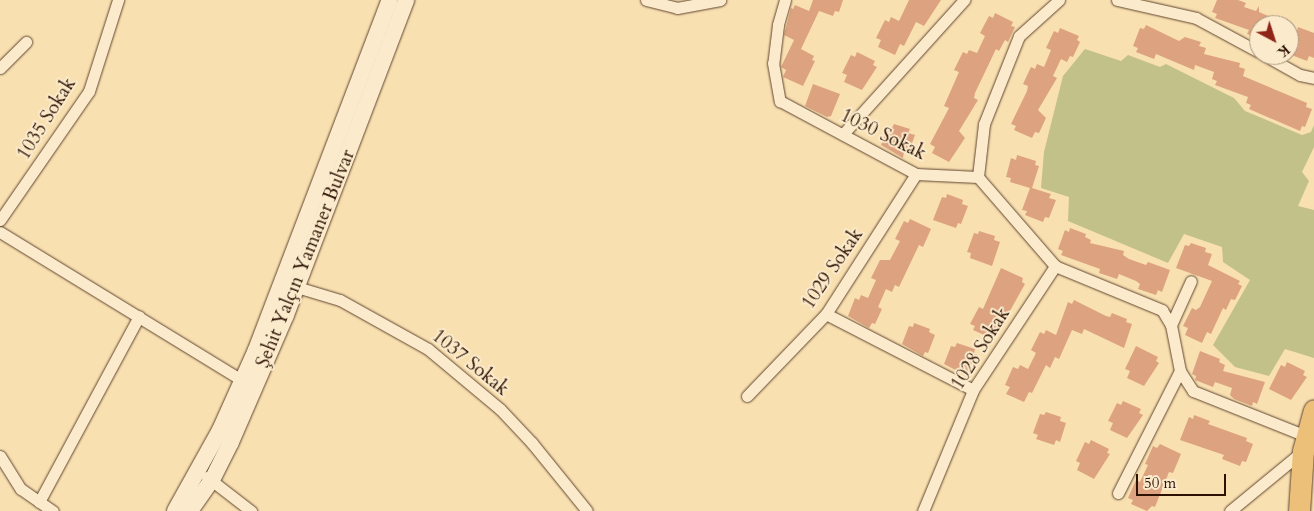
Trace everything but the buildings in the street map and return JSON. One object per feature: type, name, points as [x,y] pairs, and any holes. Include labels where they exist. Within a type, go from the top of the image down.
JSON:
[{"type":"highway","points":[[1299,511],[1305,444],[1314,410]]},
{"type":"highway","points":[[1313,511],[1314,497]]},
{"type":"street","name":"1035 Sokak","points":[[0,220],[88,92],[118,0]]},
{"type":"street","points":[[290,284],[390,0]]},
{"type":"street","name":"Şehit Yalçın Yamaner Bulvar","points":[[190,511],[212,480],[248,384],[406,0]]},
{"type":"street","points":[[646,0],[677,8],[720,0]]},
{"type":"street","name":"1030 Sokak","points":[[785,0],[778,25],[773,63],[780,101],[916,174],[978,177]]},
{"type":"street","points":[[843,134],[964,0]]},
{"type":"street","points":[[1059,0],[1019,36],[984,124],[978,177],[1055,266],[1162,310],[1171,325],[1180,370],[1194,391],[1305,444],[1230,511]]},
{"type":"street","points":[[1117,0],[1196,18],[1249,47]]},
{"type":"street","points":[[0,68],[26,42]]},
{"type":"street","points":[[1282,65],[1300,75],[1314,78]]},
{"type":"street","name":"1029 Sokak","points":[[747,396],[826,314],[916,174]]},
{"type":"street","points":[[0,232],[248,384],[175,511]]},
{"type":"street","name":"1028 Sokak","points":[[923,511],[974,390],[1055,266]]},
{"type":"street","points":[[1171,325],[1191,281]]},
{"type":"street","name":"1037 Sokak","points":[[290,284],[340,300],[428,349],[500,409],[532,442],[587,511]]},
{"type":"street","points":[[826,314],[974,390]]},
{"type":"street","points":[[39,502],[139,316]]},
{"type":"street","points":[[1118,493],[1180,370]]},
{"type":"street","points":[[0,456],[20,489],[53,511]]},
{"type":"street","points":[[198,472],[212,480],[251,511]]},
{"type":"green space","points":[[1085,49],[1121,61],[1128,55],[1160,67],[1166,64],[1234,98],[1245,111],[1302,135],[1311,132],[1314,125],[1314,147],[1302,172],[1309,181],[1298,206],[1314,210],[1314,358],[1285,349],[1269,376],[1235,367],[1213,345],[1250,280],[1223,262],[1222,247],[1184,234],[1168,263],[1068,221],[1069,197],[1041,188],[1044,152],[1063,76]]}]
